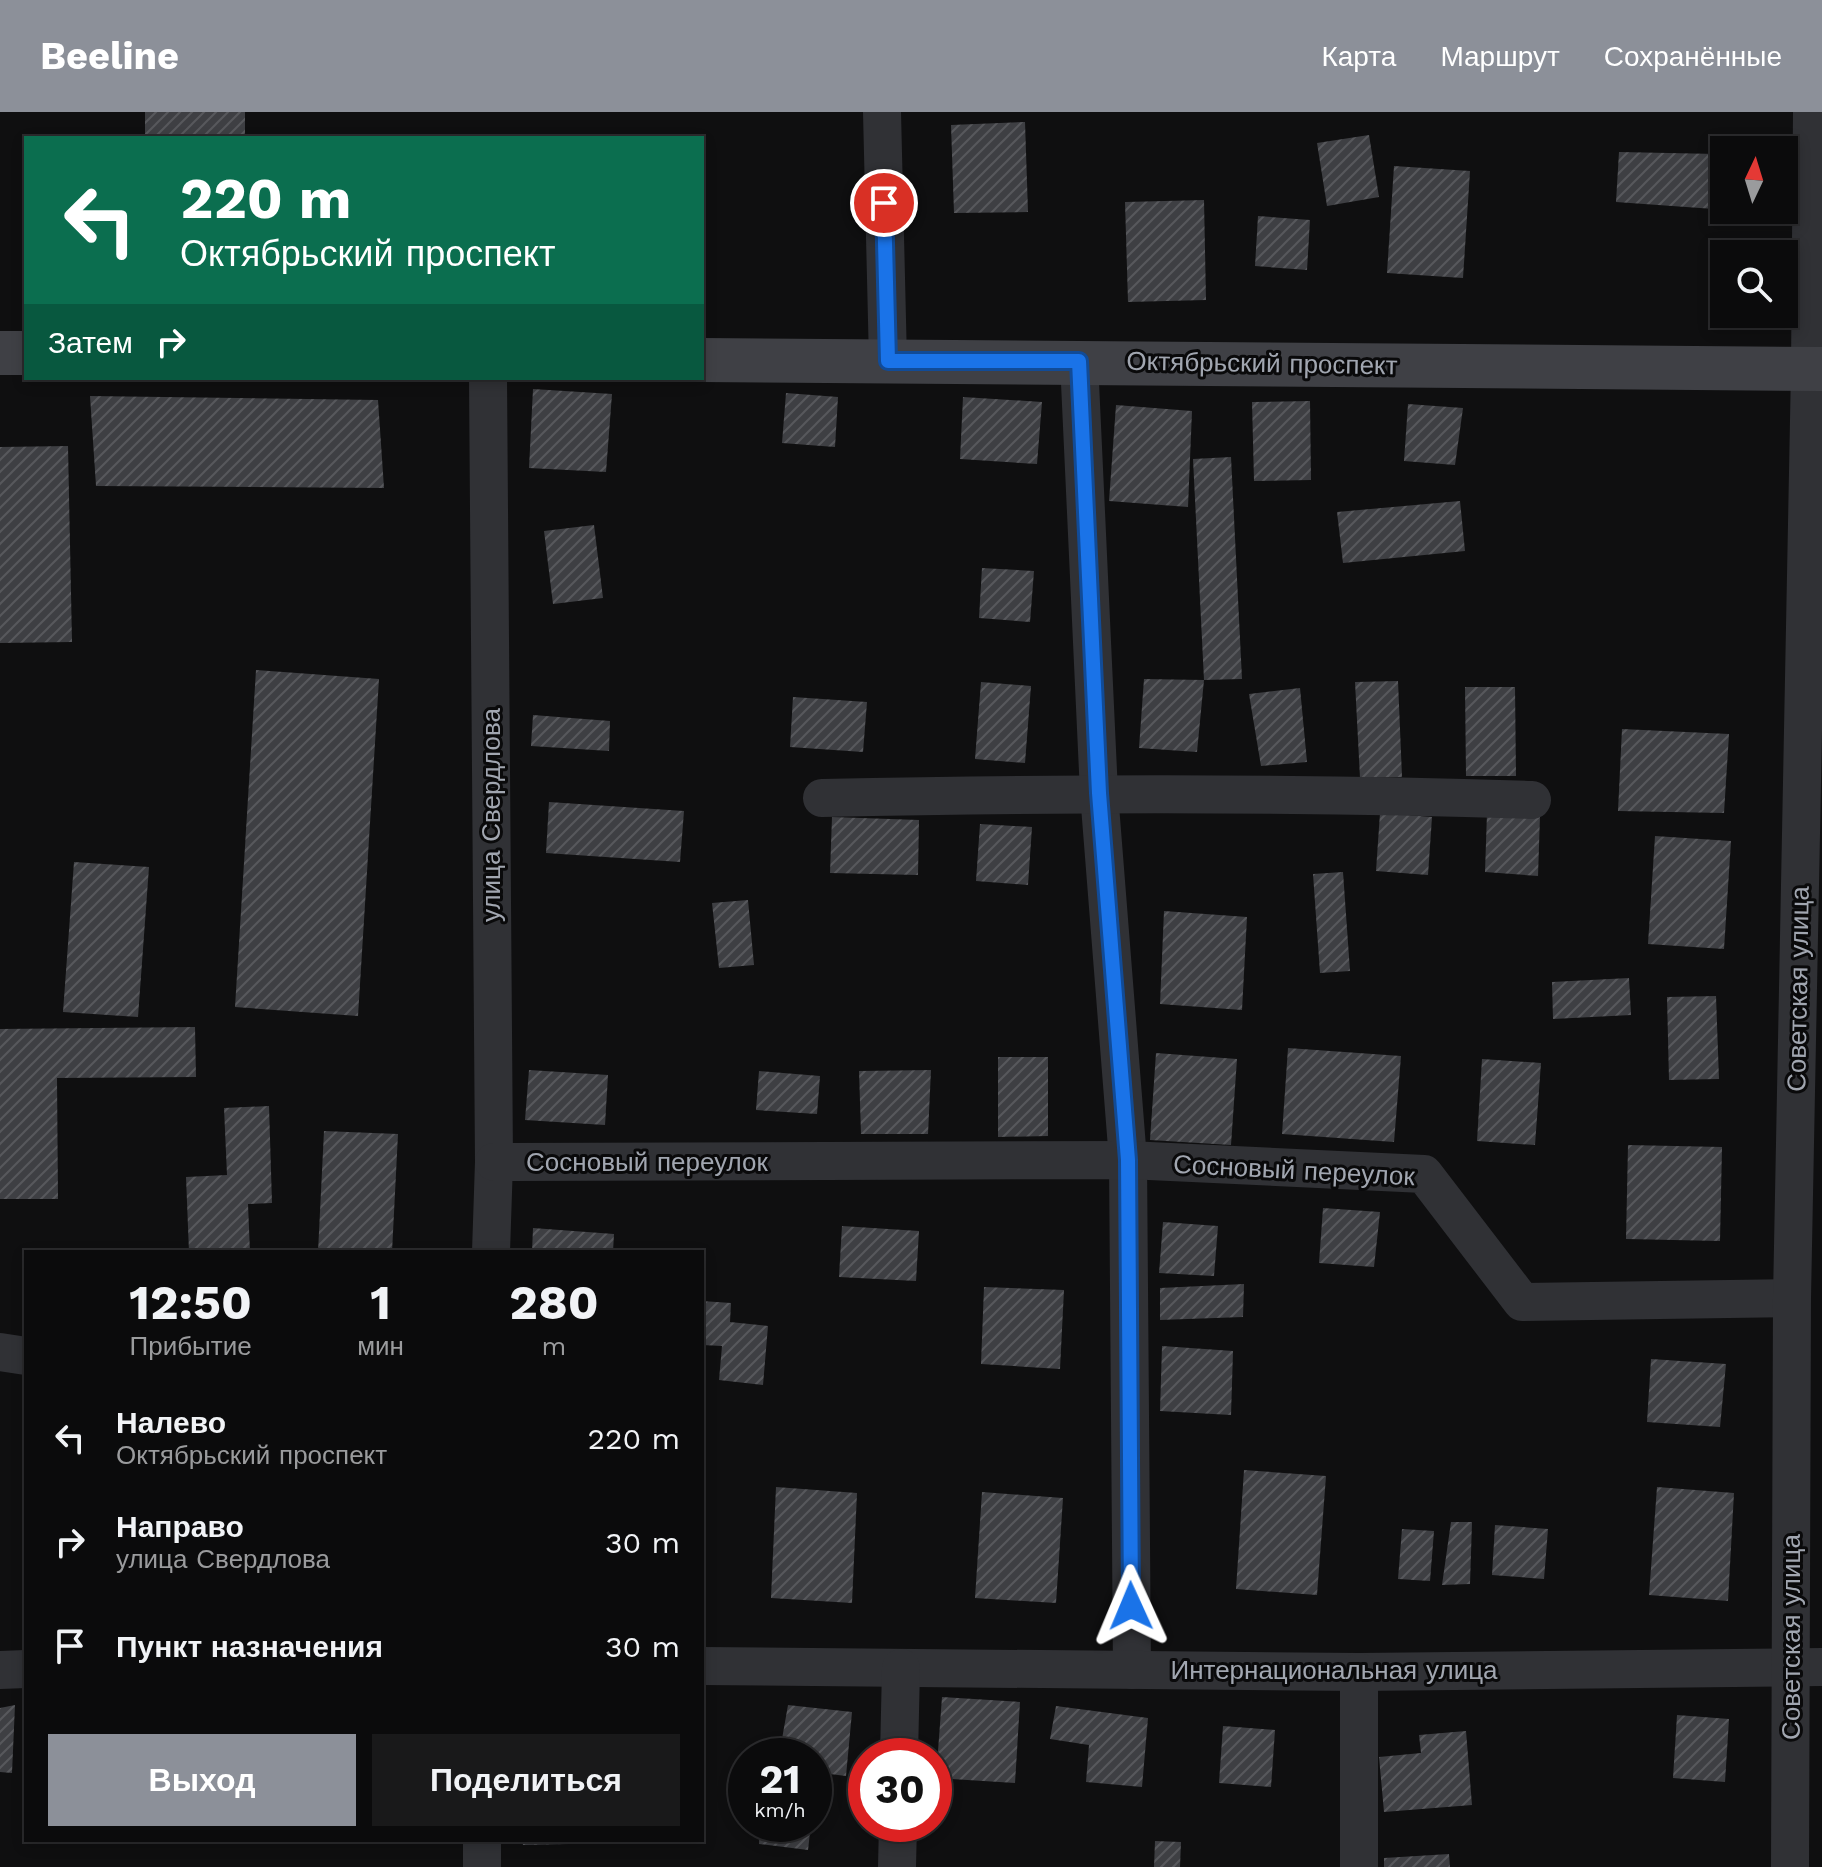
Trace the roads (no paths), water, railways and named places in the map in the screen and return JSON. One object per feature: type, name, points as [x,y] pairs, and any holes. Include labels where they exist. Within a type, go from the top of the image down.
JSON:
[{"type":"street","points":[[882,112],[888,361]]},
{"type":"street","name":"Советская улица","points":[[1790,1867],[1807,1667],[1792,1298],[1816,369],[1812,112]]},
{"type":"street","points":[[0,353],[24,353]]},
{"type":"street","name":"Октябрьский проспект","points":[[704,360],[1816,369]]},
{"type":"street","points":[[1079,361],[1099,793],[1128,1160],[1132,1670]]},
{"type":"street","name":"улица Свердлова","points":[[488,380],[494,1162],[491,1250]]},
{"type":"street","points":[[822,798],[1303,793],[1532,800]]},
{"type":"street","name":"Сосновый переулок","points":[[494,1162],[1128,1160],[1424,1174],[1522,1302],[1792,1298]]},
{"type":"street","points":[[0,1352],[24,1356]]},
{"type":"street","name":"Интернациональная улица","points":[[704,1666],[1359,1672],[1807,1667]]},
{"type":"street","points":[[899,1738],[901,1668]]},
{"type":"street","points":[[0,1670],[24,1669]]},
{"type":"street","points":[[1359,1672],[1359,1867]]},
{"type":"street","points":[[482,1842],[482,1867]]},
{"type":"street","points":[[897,1867],[898,1842]]}]
